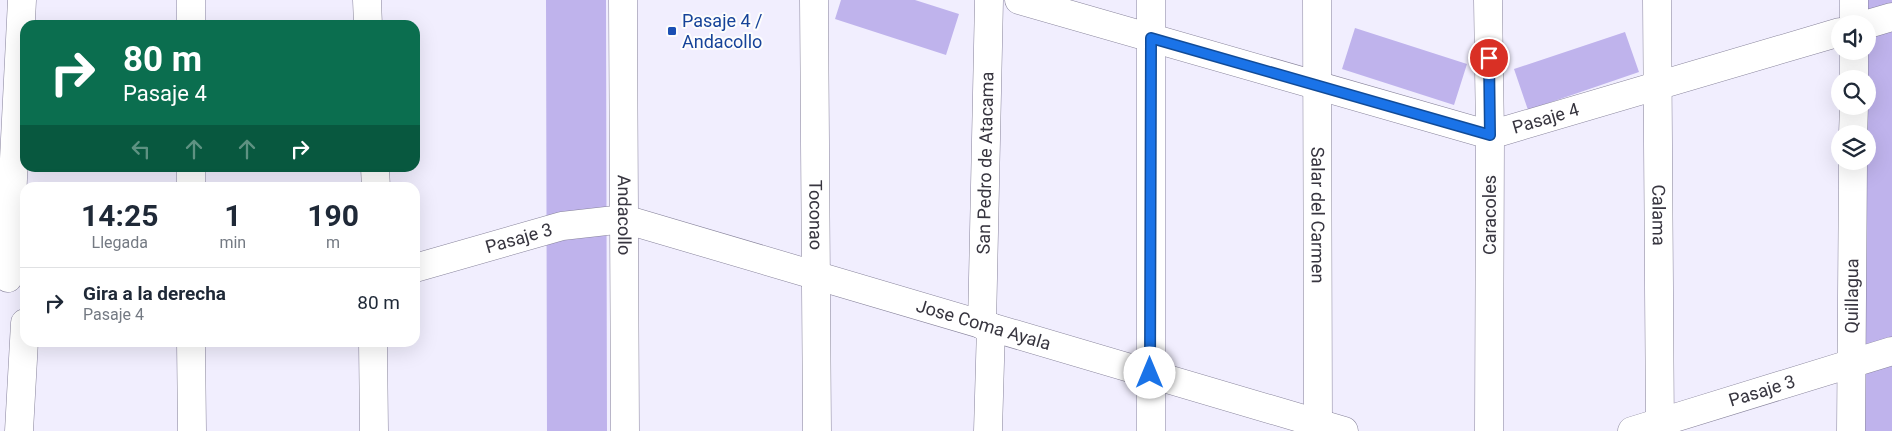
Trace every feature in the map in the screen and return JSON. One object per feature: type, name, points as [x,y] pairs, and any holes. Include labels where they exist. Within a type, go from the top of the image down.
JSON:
[{"type":"street","points":[[21,20],[22,0]]},
{"type":"street","points":[[191,0],[191,20]]},
{"type":"street","points":[[367,0],[368,20]]},
{"type":"street","name":"Andacollo","points":[[623,0],[625,431]]},
{"type":"street","name":"Toconao","points":[[814,0],[817,431]]},
{"type":"street","name":"San Pedro de Atacama","points":[[988,431],[989,0]]},
{"type":"street","name":"Pasaje 4","points":[[1019,0],[1490,135],[1831,35]]},
{"type":"street","points":[[1151,0],[1151,431]]},
{"type":"street","name":"Salar del Carmen","points":[[1317,0],[1318,427]]},
{"type":"street","name":"Caracoles","points":[[1488,0],[1490,431]]},
{"type":"street","name":"Calama","points":[[1657,0],[1660,427]]},
{"type":"street","points":[[1854,0],[1854,15]]},
{"type":"street","points":[[1876,22],[1892,17]]},
{"type":"street","points":[[11,279],[20,51]]},
{"type":"street","name":"Quillagua","points":[[1851,431],[1853,170]]},
{"type":"street","name":"Pasaje 3","points":[[420,267],[562,226],[624,219]]},
{"type":"street","name":"Jose Coma Ayala","points":[[624,219],[1150,373],[1318,427],[1344,431]]},
{"type":"street","points":[[19,431],[24,347]]},
{"type":"street","points":[[191,347],[192,431]]},
{"type":"street","points":[[373,347],[374,431]]},
{"type":"street","name":"Pasaje 3","points":[[1632,431],[1660,427],[1892,351]]},
{"type":"shaded area","points":[[546,0],[606,0],[607,431],[547,431]]},
{"type":"shaded area","points":[[841,0],[915,0],[959,14],[946,55],[835,19]]},
{"type":"shaded area","points":[[1859,0],[1892,0],[1892,431],[1860,431],[1859,170],[1876,170],[1876,125],[1862,125],[1865,115],[1876,115],[1876,70],[1868,70],[1868,60],[1876,60],[1876,15],[1865,15]]},
{"type":"shaded area","points":[[1355,28],[1467,64],[1454,105],[1342,69]]},
{"type":"shaded area","points":[[1625,32],[1639,72],[1528,110],[1514,69]]},
{"type":"place","name":"Pasaje 4 / Andacollo","points":[[672,31]]},
{"type":"route","points":[[1150,373],[1151,38],[1490,135],[1489,58]]}]
